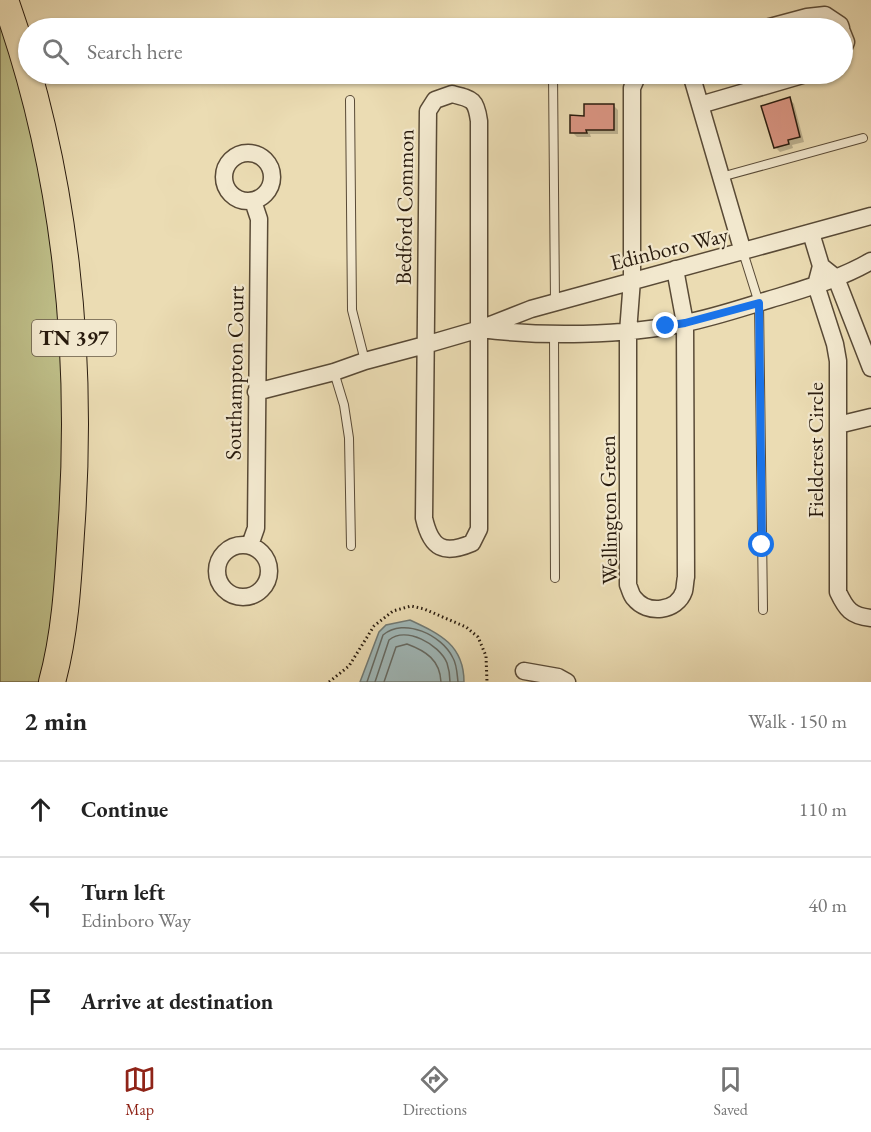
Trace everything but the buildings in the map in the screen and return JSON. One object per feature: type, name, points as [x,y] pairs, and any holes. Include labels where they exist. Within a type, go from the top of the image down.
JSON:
[{"type":"main road","name":"TN 397","points":[[5,0],[18,36]]},
{"type":"main road","name":"TN 397","points":[[30,84],[54,186],[74,332],[75,478],[69,573],[57,666],[52,682]]},
{"type":"street","points":[[803,18],[825,15],[830,18]]},
{"type":"street","name":"Wellington Green","points":[[634,84],[633,280],[628,332],[628,585],[633,598],[646,608],[659,610],[672,605],[684,594],[686,577],[685,323],[675,269]]},
{"type":"street","points":[[694,84],[743,252]]},
{"type":"street","points":[[700,105],[772,84]]},
{"type":"street","name":"Bedford Common","points":[[452,94],[469,98],[477,105],[479,121],[480,328],[479,529],[472,543],[456,550],[443,549],[428,532],[424,518],[428,111],[435,100],[452,94]]},
{"type":"street","name":"Southampton Court","points":[[250,545],[256,528],[259,219],[253,201]]},
{"type":"street","name":"Edinboro Way","points":[[256,392],[425,345],[555,302],[871,216]]},
{"type":"street","points":[[811,233],[821,266],[816,285]]},
{"type":"street","name":"Edinboro Way","points":[[480,328],[511,333],[628,332],[685,323],[816,285],[850,273],[871,261]]},
{"type":"street","points":[[821,266],[836,278],[865,334],[871,368]]},
{"type":"street","name":"Fieldcrest Circle","points":[[816,285],[835,344],[838,361],[838,592],[844,605],[857,616],[871,618]]},
{"type":"street","points":[[835,344],[865,334]]},
{"type":"street","points":[[838,425],[871,417]]},
{"type":"street","points":[[524,671],[558,677],[567,682]]},
{"type":"lane","points":[[553,84],[555,302]]},
{"type":"lane","points":[[350,100],[352,310],[365,361]]},
{"type":"lane","points":[[721,177],[863,138]]},
{"type":"lane","points":[[743,252],[759,303],[763,610]]},
{"type":"lane","points":[[554,333],[555,578]]},
{"type":"lane","points":[[334,372],[344,405],[349,438],[351,546]]},
{"type":"path","points":[[329,682],[349,666],[374,626],[393,610],[411,606],[424,609],[466,627],[478,637],[486,656],[487,682]]},
{"type":"green space","points":[[0,0],[5,0],[18,63],[18,84],[22,84],[74,332],[52,682],[0,682]]},
{"type":"water","points":[[410,620],[440,636],[455,650],[463,669],[464,682],[360,682],[379,632],[386,625]]},
{"type":"route","points":[[666,326],[759,303],[762,545]]}]
